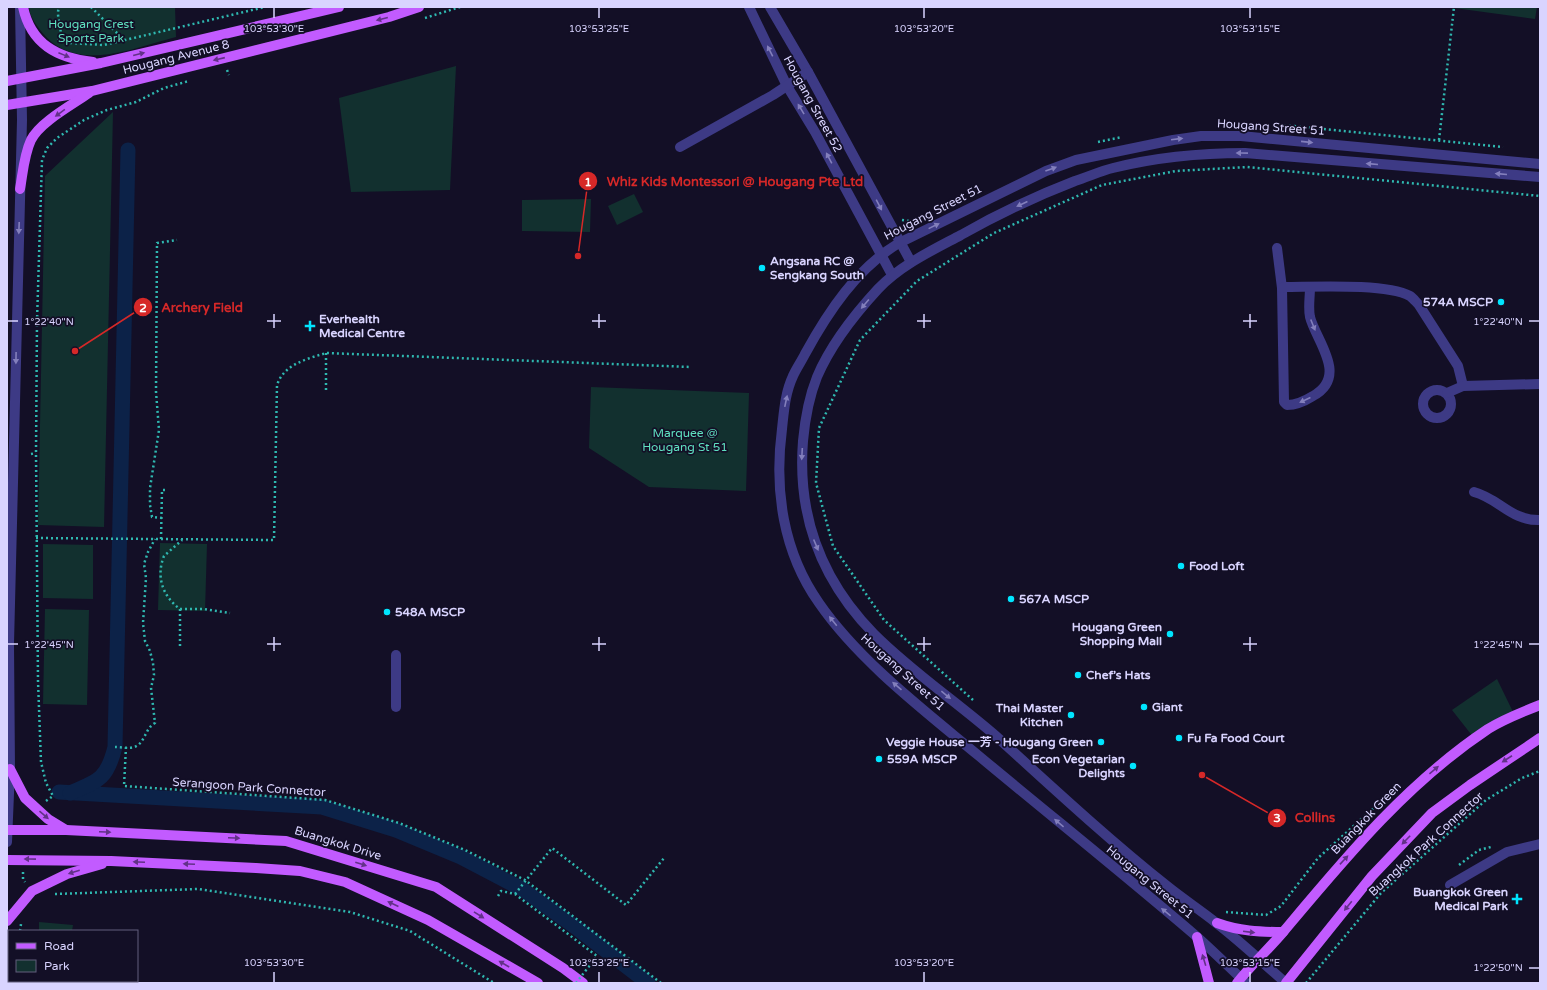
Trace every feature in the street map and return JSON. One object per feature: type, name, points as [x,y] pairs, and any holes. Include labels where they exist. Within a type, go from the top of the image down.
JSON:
[{"type":"main road","points":[[21,7],[26,21],[40,42],[52,50],[73,59],[101,63]]},
{"type":"main road","name":"Hougang Avenue 8","points":[[7,82],[101,63],[339,7]]},
{"type":"main road","name":"Hougang Avenue 8","points":[[7,105],[92,91],[389,17],[419,7]]},
{"type":"main road","points":[[20,189],[24,159],[32,139],[60,112],[92,91]]},
{"type":"main road","name":"Buangkok Green","points":[[1241,981],[1334,870],[1404,795],[1450,757],[1489,728],[1540,705]]},
{"type":"main road","points":[[1286,983],[1372,876],[1432,813],[1470,785],[1540,738]]},
{"type":"main road","points":[[10,769],[25,798],[48,819],[66,830]]},
{"type":"main road","name":"Buangkok Drive","points":[[7,830],[66,830],[286,841],[436,887],[563,968],[583,983]]},
{"type":"main road","points":[[7,860],[111,861],[300,871],[344,882],[428,920],[538,983]]},
{"type":"main road","points":[[7,921],[32,891],[67,874],[111,861]]},
{"type":"main road","points":[[1217,923],[1236,930],[1283,932]]},
{"type":"main road","points":[[1197,937],[1209,983]]},
{"type":"street","points":[[7,842],[10,769],[9,644],[22,103],[21,7]]},
{"type":"street","name":"Hougang Street 52","points":[[748,7],[787,86],[814,132],[892,275]]},
{"type":"street","name":"Hougang Street 52","points":[[770,7],[808,72],[899,243],[911,262]]},
{"type":"street","points":[[680,147],[787,86],[808,72]]},
{"type":"street","name":"Hougang Street 51","points":[[1241,981],[1197,937],[968,748],[858,651],[818,603],[804,577],[787,538],[781,510],[778,474],[785,401],[792,377],[823,322],[852,284],[880,254],[899,243],[1046,171],[1076,160],[1173,140],[1201,136],[1241,136],[1540,164]]},
{"type":"street","name":"Hougang Street 51","points":[[1286,983],[1217,923],[1168,887],[1056,791],[977,720],[896,654],[874,634],[849,604],[826,571],[813,538],[805,508],[802,458],[805,415],[818,376],[838,338],[865,304],[892,275],[911,262],[990,218],[1043,193],[1109,169],[1167,157],[1201,153],[1245,153],[1540,177]]},
{"type":"street","points":[[1277,248],[1282,288],[1284,402],[1287,405],[1292,405],[1317,394],[1328,378],[1327,352],[1313,326],[1310,315],[1310,287]]},
{"type":"street","points":[[1282,288],[1379,288],[1400,292],[1411,297],[1419,305],[1458,366],[1463,386]]},
{"type":"street","points":[[1447,393],[1463,386],[1540,384]]},
{"type":"street","points":[[1474,492],[1491,498],[1512,514],[1520,518],[1540,520]]},
{"type":"street","points":[[396,655],[396,707]]},
{"type":"street","points":[[1450,885],[1507,852],[1540,844]]},
{"type":"path","points":[[59,7],[58,14],[62,31],[58,41],[80,46],[104,46],[265,7]]},
{"type":"path","points":[[91,7],[125,41]]},
{"type":"path","points":[[424,18],[460,7]]},
{"type":"path","points":[[1437,154],[1454,7]]},
{"type":"path","points":[[220,72],[234,68]]},
{"type":"path","points":[[227,70],[228,76]]},
{"type":"path","points":[[53,796],[46,783],[41,762],[38,682],[36,538],[37,321],[42,160],[47,148],[57,138],[84,120],[107,110],[136,102],[164,88],[192,80]]},
{"type":"path","points":[[975,701],[884,620],[833,546],[816,483],[819,428],[860,340],[917,281],[994,233],[1102,185],[1176,171],[1248,167],[1540,196]]},
{"type":"path","points":[[162,518],[152,517],[150,505],[150,488],[159,430],[156,392],[157,243],[177,240]]},
{"type":"path","points":[[36,538],[274,540],[278,385],[280,376],[289,368],[306,359],[326,352],[691,367]]},
{"type":"path","points":[[326,352],[326,391]]},
{"type":"path","points":[[31,454],[36,453]]},
{"type":"path","points":[[161,539],[162,490],[167,490]]},
{"type":"path","points":[[115,747],[134,747],[139,744],[150,726],[155,723],[150,688],[154,675],[153,663],[150,651],[145,641],[143,623],[146,578],[144,564],[155,539]]},
{"type":"path","points":[[180,646],[180,609],[168,597],[161,578],[164,556],[182,539]]},
{"type":"path","points":[[180,609],[202,609],[230,614]]},
{"type":"path","name":"Serangoon Park Connector","points":[[126,747],[124,786],[325,800],[399,823],[465,850],[525,880],[661,983]]},
{"type":"path","name":"Buangkok Park Connector","points":[[1306,983],[1381,893],[1486,800],[1522,778],[1540,771]]},
{"type":"path","points":[[1225,912],[1266,915],[1282,906],[1318,858],[1378,804]]},
{"type":"path","points":[[515,894],[552,848],[626,905],[664,858]]},
{"type":"path","points":[[51,894],[198,889],[350,912],[410,931],[494,983]]},
{"type":"path","points":[[498,896],[502,890],[515,894],[597,956],[576,983]]},
{"type":"green space","name":"Hougang Crest Sports Park","points":[[29,7],[175,7],[176,37],[123,52],[105,55],[87,55],[70,52],[55,44],[41,31],[31,17]]},
{"type":"green space","points":[[1447,7],[1537,7],[1535,19]]},
{"type":"green space","points":[[456,66],[450,190],[351,192],[339,98]]},
{"type":"green space","points":[[113,112],[104,527],[38,525],[45,176]]},
{"type":"green space","points":[[634,194],[643,212],[617,225],[608,206]]},
{"type":"green space","points":[[591,199],[590,232],[522,231],[522,200]]},
{"type":"green space","name":"Marquee @ Hougang St 51","points":[[591,387],[749,393],[746,491],[649,487],[589,448]]},
{"type":"green space","points":[[160,543],[207,544],[205,611],[158,610]]},
{"type":"green space","points":[[43,544],[93,545],[93,599],[43,598]]},
{"type":"green space","points":[[45,609],[89,610],[87,705],[43,704]]},
{"type":"green space","points":[[1497,679],[1514,714],[1474,738],[1452,710]]},
{"type":"green space","points":[[39,922],[73,925],[72,930],[39,930]]},
{"type":"waterway","points":[[70,793],[95,782],[100,778],[109,766],[115,747],[128,150]]},
{"type":"waterway","points":[[59,792],[322,807],[396,830],[461,857],[522,889],[578,929],[648,983]]},
{"type":"place","name":"Whiz Kids Montessori @ Hougang Pte Ltd","points":[[578,256]]},
{"type":"place","name":"Angsana RC @ Sengkang South","points":[[762,268]]},
{"type":"place","name":"574A MSCP","points":[[1501,302]]},
{"type":"place","name":"Everhealth Medical Centre","points":[[310,326]]},
{"type":"place","name":"Archery Field","points":[[75,351]]},
{"type":"place","name":"Food Loft","points":[[1181,566]]},
{"type":"place","name":"567A MSCP","points":[[1011,599]]},
{"type":"place","name":"548A MSCP","points":[[387,612]]},
{"type":"place","name":"Hougang Green Shopping Mall","points":[[1170,634]]},
{"type":"place","name":"Chef’s Hats","points":[[1078,675]]},
{"type":"place","name":"Giant","points":[[1144,707]]},
{"type":"place","name":"Thai Master Kitchen","points":[[1071,715]]},
{"type":"place","name":"Fu Fa Food Court","points":[[1179,738]]},
{"type":"place","name":"Veggie House 一芳 - Hougang Green","points":[[1101,742]]},
{"type":"place","name":"559A MSCP","points":[[879,759]]},
{"type":"place","name":"Econ Vegetarian Delights","points":[[1133,766]]},
{"type":"place","name":"Collins","points":[[1202,775]]},
{"type":"place","name":"Buangkok Green Medical Park","points":[[1517,899]]}]
